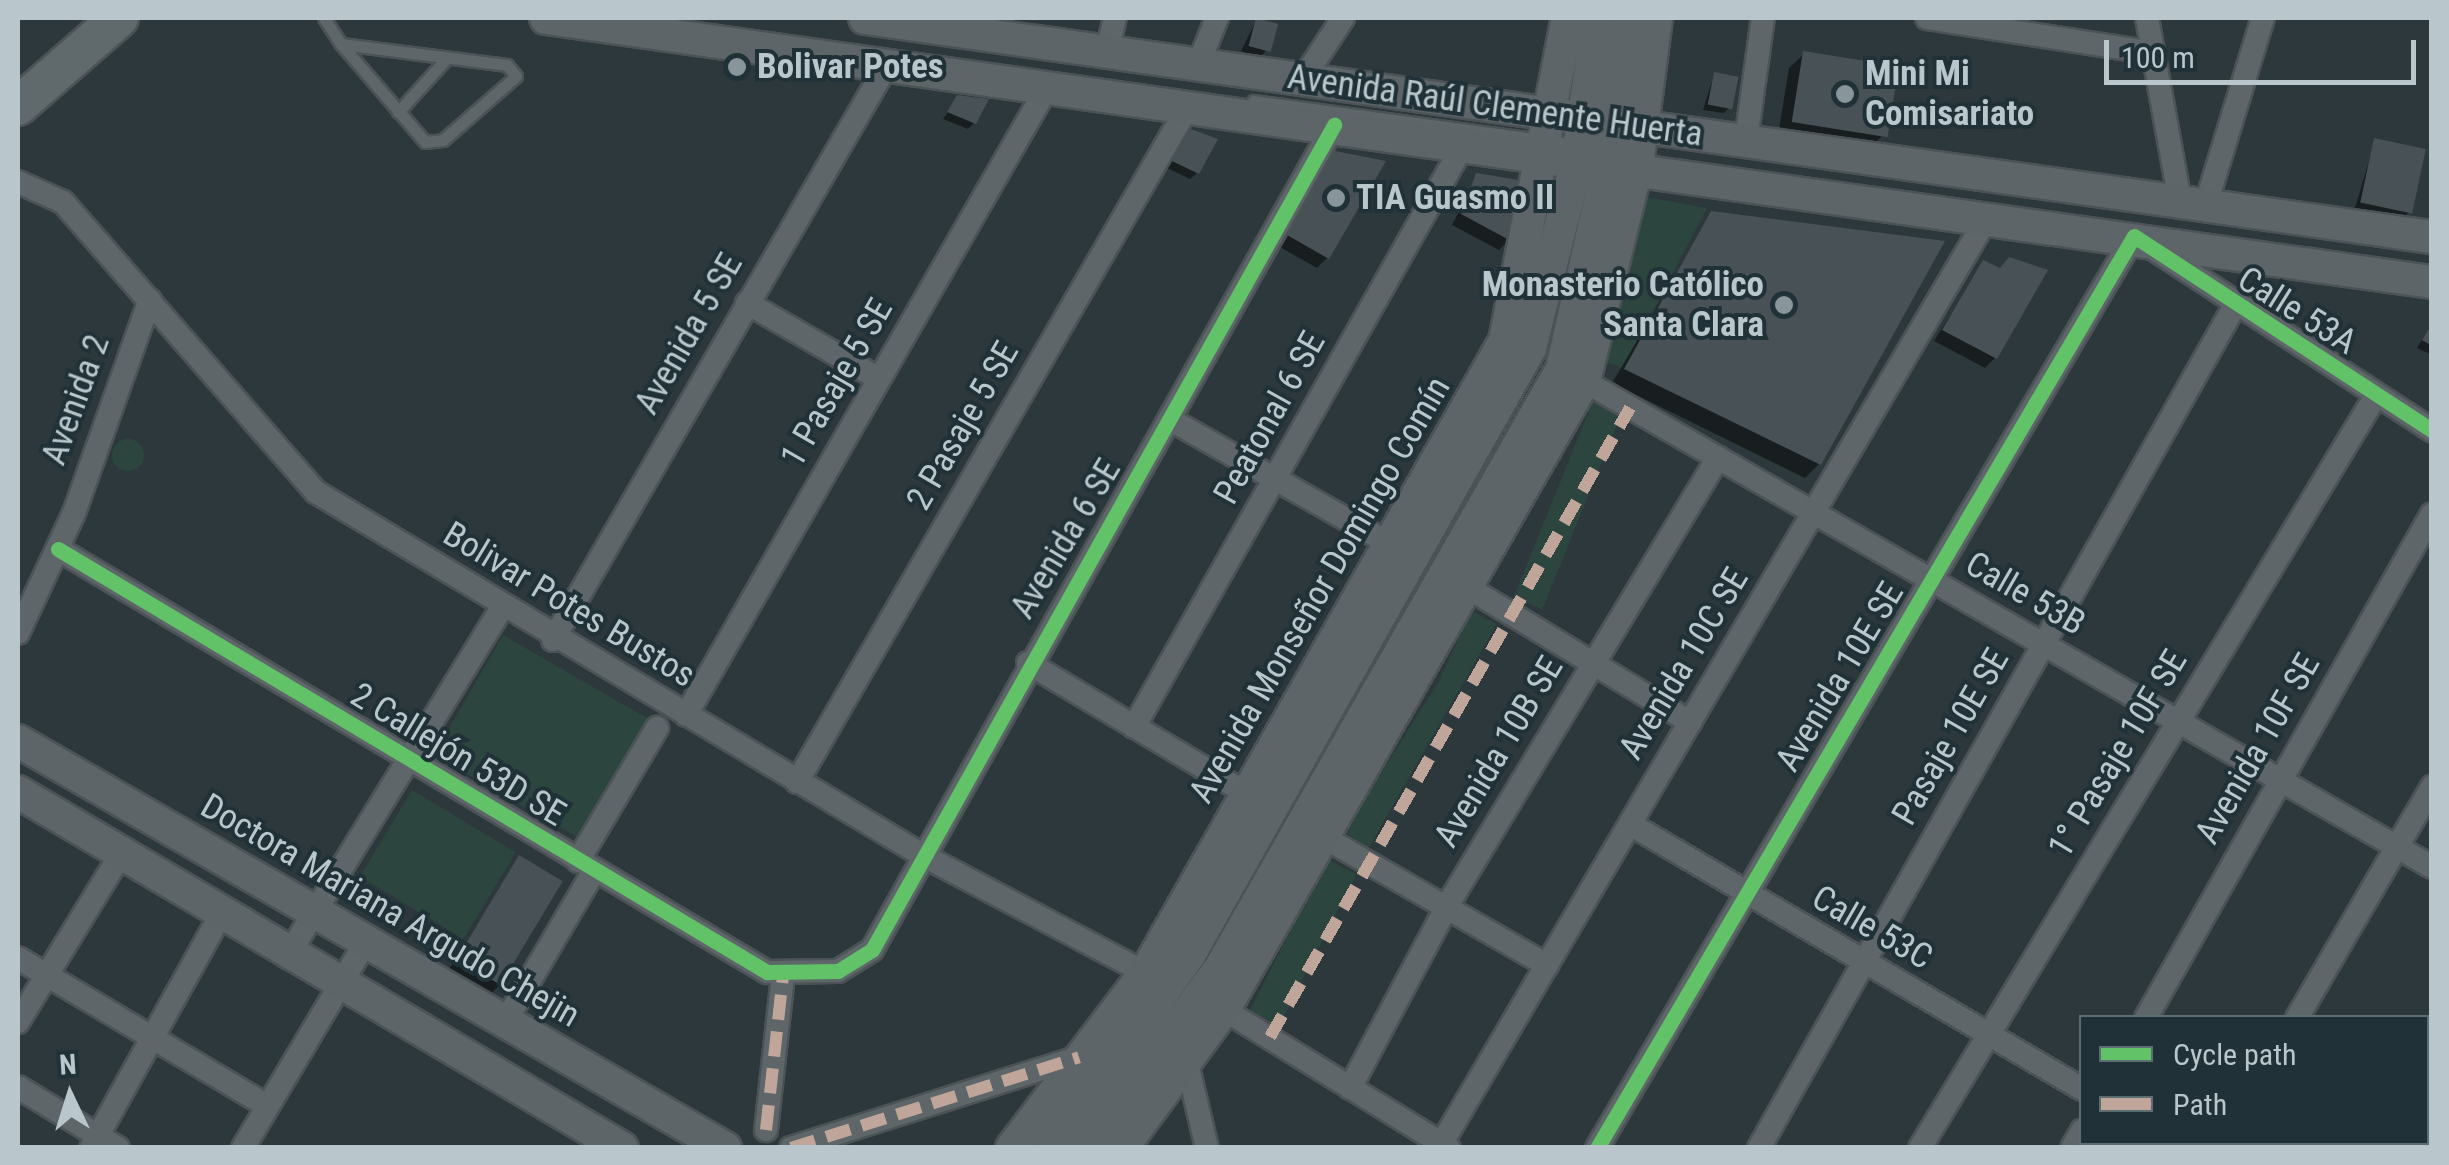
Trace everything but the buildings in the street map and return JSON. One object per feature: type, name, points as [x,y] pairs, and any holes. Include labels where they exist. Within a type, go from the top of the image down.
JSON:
[{"type":"main road","points":[[18,106],[119,18]]},
{"type":"main road","name":"Avenida Raúl Clemente Huerta","points":[[546,18],[1465,142],[1746,140],[2432,237]]},
{"type":"main road","name":"Avenida Raúl Clemente Huerta","points":[[864,18],[952,24],[1107,52],[1304,80],[1596,143],[1988,216],[2432,282]]},
{"type":"main road","name":"Avenida Monseñor Domingo Comín","points":[[1086,1148],[1212,1002],[1325,838],[1467,587],[1492,518],[1562,370],[1596,143],[1568,18]]},
{"type":"main road","name":"Avenida Monseñor Domingo Comín","points":[[1122,1148],[1186,1063],[1212,1002],[1492,518],[1584,381],[1598,18]]},
{"type":"main road","name":"Avenida Monseñor Domingo Comín","points":[[1051,1148],[1158,979],[1530,348],[1596,143],[1628,18]]},
{"type":"main road","name":"Avenida Monseñor Domingo Comín","points":[[1012,1148],[1079,1057],[1158,979],[1250,794],[1505,341],[1656,18]]},
{"type":"main road","name":"Doctora Mariana Argudo Chejin","points":[[18,741],[725,1148]]},
{"type":"main road","points":[[18,792],[118,857],[337,987],[622,1148]]},
{"type":"street","points":[[1107,52],[1115,18]]},
{"type":"street","points":[[1198,65],[1217,18]]},
{"type":"street","points":[[1304,80],[1343,18]]},
{"type":"street","points":[[1746,140],[1763,18]]},
{"type":"street","points":[[1927,18],[2153,53]]},
{"type":"street","points":[[2147,18],[2193,202]]},
{"type":"street","points":[[2193,202],[2262,18]]},
{"type":"street","name":"Avenida 5 SE","points":[[554,640],[887,65]]},
{"type":"street","name":"1 Pasaje 5 SE","points":[[686,716],[1048,86]]},
{"type":"street","name":"2 Pasaje 5 SE","points":[[798,782],[1189,105]]},
{"type":"street","name":"Avenida 6 SE","points":[[783,976],[838,971],[872,950],[1028,663],[1171,420],[1334,125]]},
{"type":"street","name":"Peatonal 6 SE","points":[[1134,728],[1465,142]]},
{"type":"street","name":"Bolivar Potes Bustos","points":[[18,182],[62,202],[316,492],[501,610],[922,855],[1158,979]]},
{"type":"street","name":"Avenida 10C SE","points":[[1444,1146],[1988,216]]},
{"type":"street","name":"Calle 53A","points":[[2134,236],[2233,308],[2432,430]]},
{"type":"street","name":"Avenida 10E SE","points":[[1596,1148],[2134,236]]},
{"type":"street","name":"Avenida 2","points":[[18,633],[58,550],[150,300]]},
{"type":"street","points":[[747,302],[880,379]]},
{"type":"street","name":"Pasaje 10E SE","points":[[1758,1148],[2233,308]]},
{"type":"street","name":"Calle 53B","points":[[1584,381],[2432,867]]},
{"type":"street","name":"1° Pasaje 10F SE","points":[[1920,1148],[2375,397]]},
{"type":"street","points":[[1171,420],[1388,543]]},
{"type":"street","name":"Avenida 10B SE","points":[[1350,1088],[1447,906],[1718,458]]},
{"type":"street","name":"Avenida 10F SE","points":[[2148,1015],[2432,514]]},
{"type":"street","name":"2 Callejón 53D SE","points":[[58,550],[409,762],[783,976]]},
{"type":"street","points":[[1467,587],[1690,722]]},
{"type":"street","points":[[287,956],[316,915],[501,610]]},
{"type":"street","points":[[1028,663],[1250,794]]},
{"type":"street","points":[[504,1024],[657,728]]},
{"type":"street","points":[[2299,1015],[2432,787]]},
{"type":"street","name":"Calle 53C","points":[[1630,824],[2079,1087]]},
{"type":"street","points":[[1325,838],[1548,965]]},
{"type":"street","points":[[18,1022],[118,857]]},
{"type":"street","points":[[18,1087],[102,1143],[153,1037],[220,916]]},
{"type":"street","points":[[255,1143],[267,1106],[365,944]]},
{"type":"street","points":[[18,958],[267,1106]]},
{"type":"street","points":[[766,1130],[783,976]]},
{"type":"street","points":[[1212,1002],[1444,1146]]},
{"type":"street","points":[[791,1148],[1079,1057]]},
{"type":"street","points":[[1186,1063],[1207,1148]]},
{"type":"lane","points":[[324,18],[342,44],[420,140],[437,142],[516,76],[507,65],[342,44]]},
{"type":"lane","points":[[634,18],[1596,143],[2432,274]]},
{"type":"lane","points":[[398,112],[447,58]]},
{"type":"green space","points":[[1645,197],[1707,208],[1623,368],[1602,361]]},
{"type":"green space","points":[[1593,401],[1622,413],[1542,609],[1514,598]]},
{"type":"green space","points":[[128,439],[139,444],[144,455],[139,466],[128,471],[117,466],[112,455],[117,444]]},
{"type":"green space","points":[[1471,611],[1497,624],[1368,849],[1344,831],[1438,683]]},
{"type":"green space","points":[[503,635],[648,719],[579,839],[434,755]]},
{"type":"green space","points":[[412,790],[516,852],[464,939],[360,877]]},
{"type":"green space","points":[[1327,859],[1356,874],[1278,1028],[1248,1013]]},
{"type":"marked path","points":[[1270,1037],[1630,408]]},
{"type":"marked path","points":[[766,1130],[783,976]]},
{"type":"marked path","points":[[791,1148],[1079,1057]]},
{"type":"cycle path","points":[[58,549],[767,972],[838,971],[872,950],[1334,125]]},
{"type":"cycle path","points":[[1597,1148],[2134,236],[2432,430]]},
{"type":"place","name":"Bolivar Potes","points":[[737,67]]},
{"type":"place","name":"Mini Mi Comisariato","points":[[1845,94]]},
{"type":"place","name":"TIA Guasmo II","points":[[1336,198]]},
{"type":"place","name":"Monasterio Católico Santa Clara","points":[[1784,305]]}]
